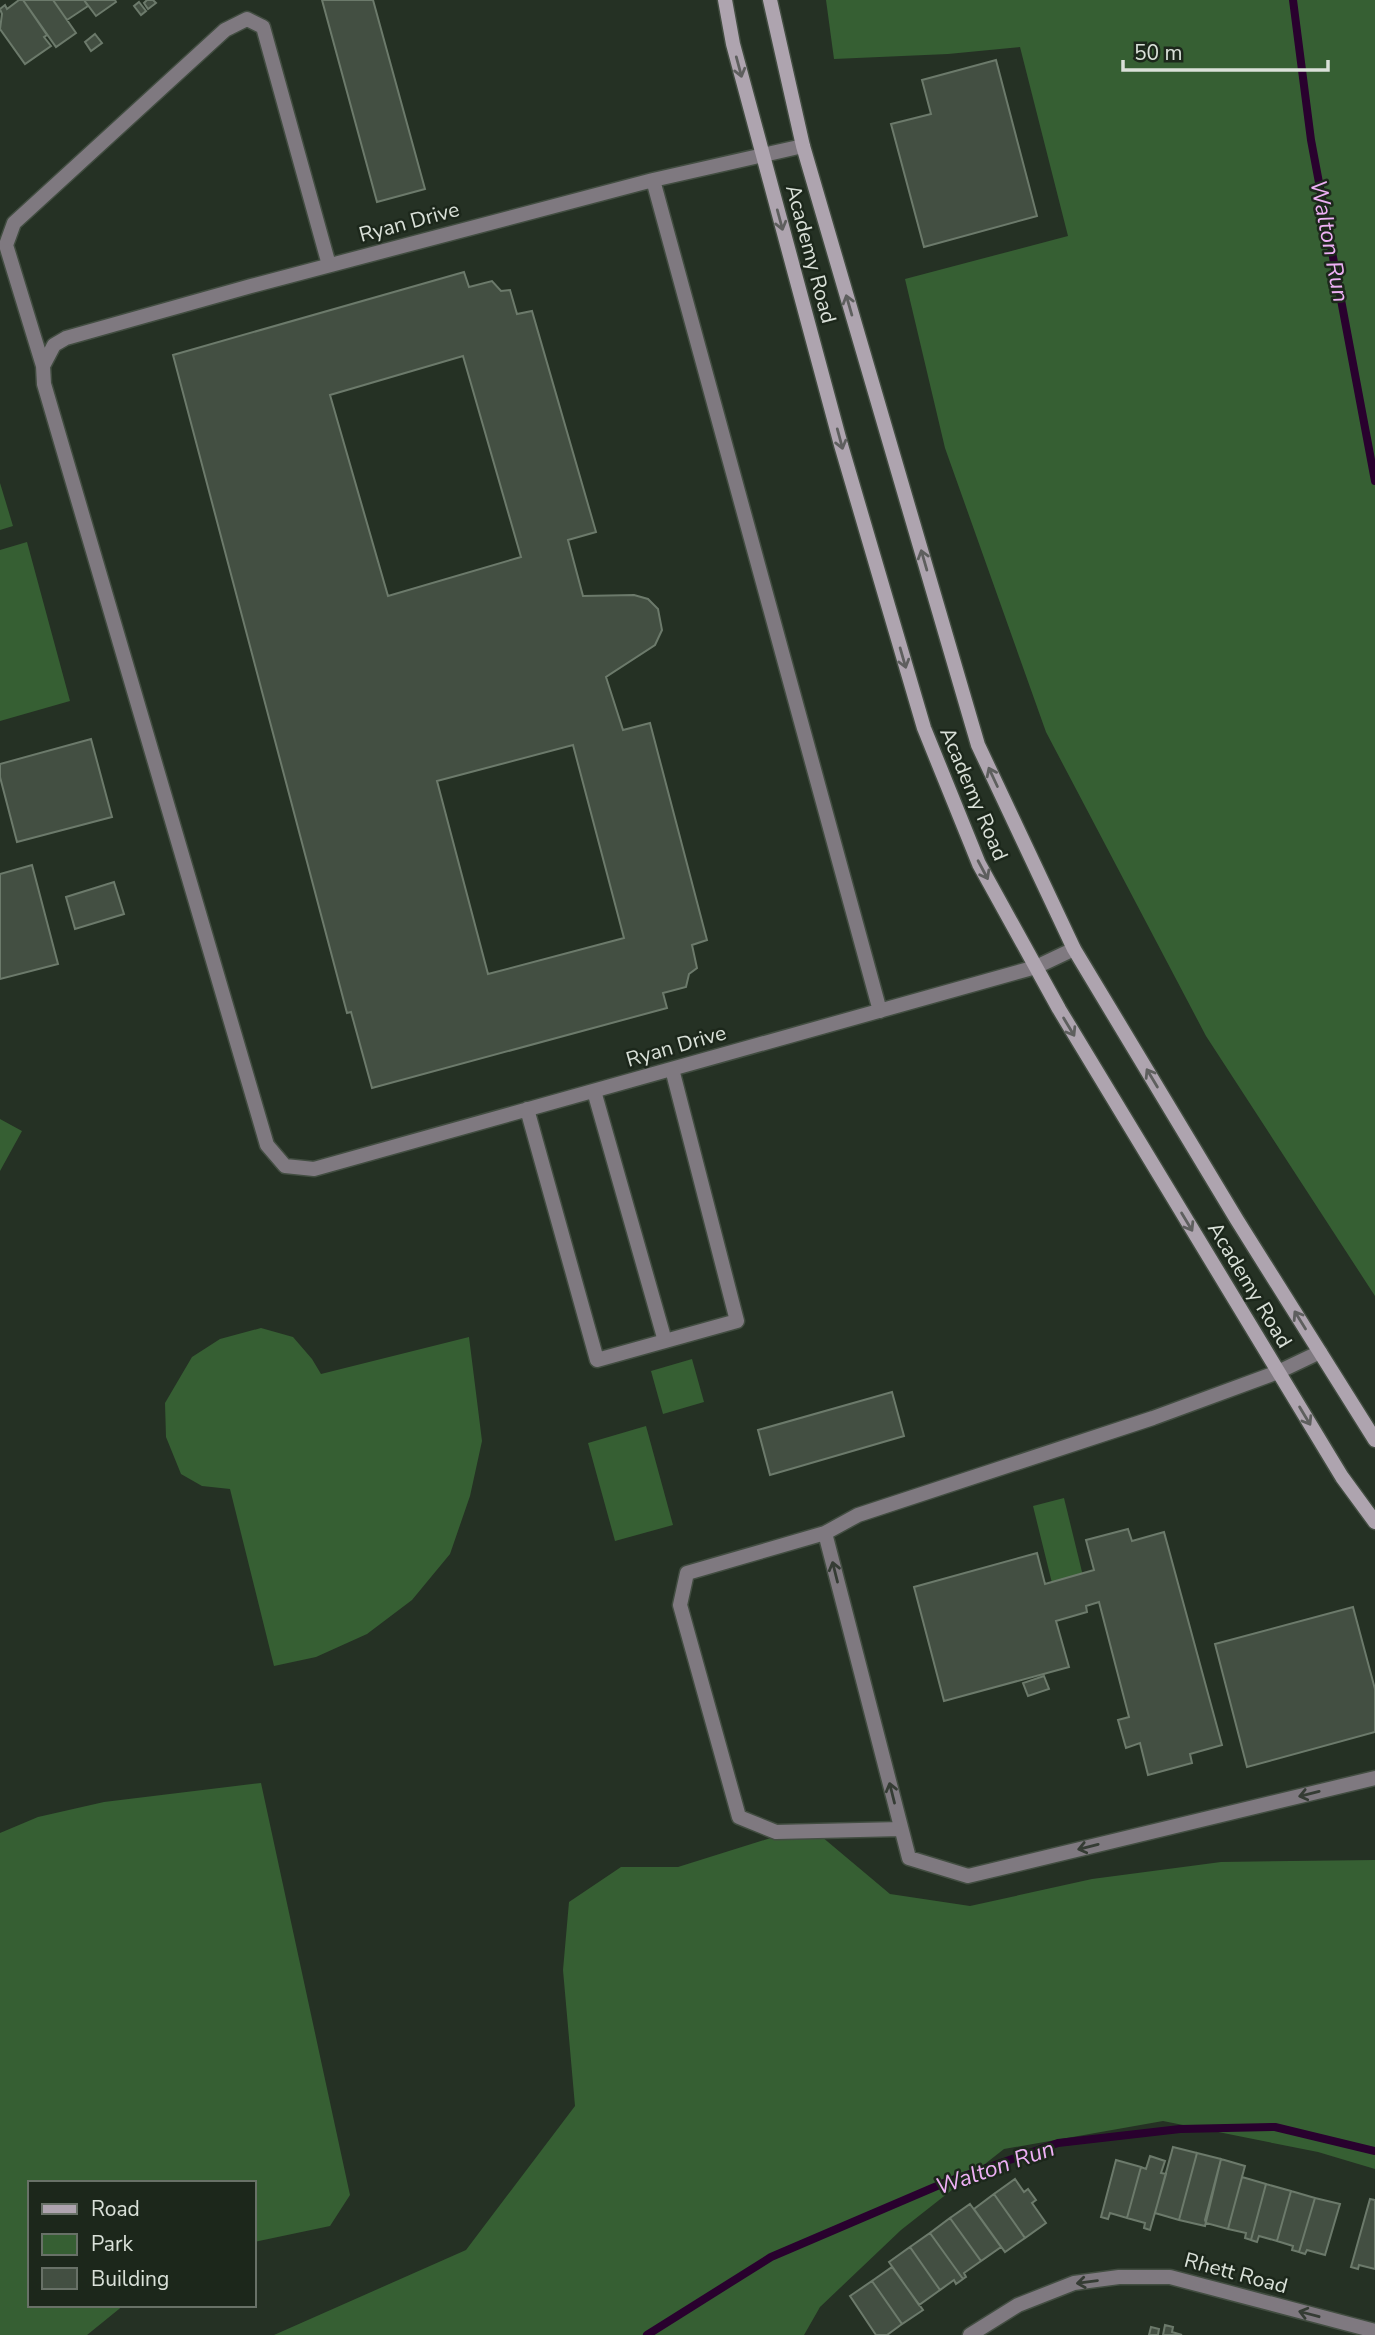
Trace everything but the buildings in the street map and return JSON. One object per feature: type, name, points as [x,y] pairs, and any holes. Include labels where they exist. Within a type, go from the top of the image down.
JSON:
[{"type":"main road","name":"Academy Road","points":[[725,0],[733,44],[841,444],[924,728],[979,864],[1059,1009],[1342,1476],[1375,1522]]},
{"type":"main road","name":"Academy Road","points":[[770,0],[803,146],[978,745],[1074,949],[1237,1220],[1375,1440]]},
{"type":"street","points":[[43,366],[6,245],[14,223],[225,30],[247,19],[263,27],[328,265]]},
{"type":"street","name":"Ryan Drive","points":[[803,146],[653,180],[328,265],[66,338],[54,345],[43,366],[44,384],[267,1145],[285,1166],[314,1169],[1036,967],[1074,949]]},
{"type":"street","points":[[653,180],[880,1011]]},
{"type":"street","points":[[527,1110],[597,1360],[737,1321],[672,1069]]},
{"type":"street","points":[[594,1091],[665,1341]]},
{"type":"street","points":[[901,1829],[776,1832],[739,1817],[680,1605],[687,1573],[825,1533],[858,1516],[1153,1418],[1278,1372],[1320,1352]]},
{"type":"street","points":[[825,1533],[909,1858],[968,1876],[1375,1778]]},
{"type":"street","name":"Rhett Road","points":[[970,2335],[1018,2305],[1074,2283],[1119,2277],[1170,2277],[1375,2331]]},
{"type":"green space","points":[[826,0],[1375,0],[1375,1296],[1206,1036],[1046,732],[945,448],[905,279],[1068,236],[1020,47],[948,54],[834,59]]},
{"type":"green space","points":[[0,483],[13,526],[0,530]]},
{"type":"green space","points":[[27,542],[70,701],[0,721],[0,550]]},
{"type":"green space","points":[[0,1119],[22,1131],[0,1171]]},
{"type":"green space","points":[[261,1328],[293,1337],[321,1374],[469,1337],[482,1441],[470,1496],[450,1554],[412,1600],[367,1634],[316,1657],[274,1666],[230,1489],[202,1486],[181,1474],[166,1437],[165,1403],[192,1357],[220,1339]]},
{"type":"green space","points":[[692,1359],[704,1402],[663,1414],[651,1371]]},
{"type":"green space","points":[[646,1426],[673,1525],[615,1541],[588,1443]]},
{"type":"green space","points":[[1064,1498],[1083,1576],[1052,1583],[1033,1506]]},
{"type":"green space","points":[[261,1783],[350,2195],[330,2226],[256,2242],[256,2181],[28,2181],[28,2307],[122,2307],[87,2335],[0,2335],[0,1833],[38,1817],[104,1802]]},
{"type":"green space","points":[[809,1826],[890,1894],[970,1906],[1092,1879],[1221,1862],[1375,1860],[1375,2169],[1318,2152],[1163,2121],[1004,2149],[901,2230],[820,2307],[804,2335],[274,2335],[466,2250],[575,2106],[563,1970],[569,1902],[621,1867],[678,1867]]},
{"type":"waterway","name":"Walton Run","points":[[1293,0],[1311,140],[1375,481]]},
{"type":"waterway","name":"Walton Run","points":[[647,2335],[771,2257],[944,2183],[1058,2143],[1180,2129],[1275,2127],[1375,2151]]}]
